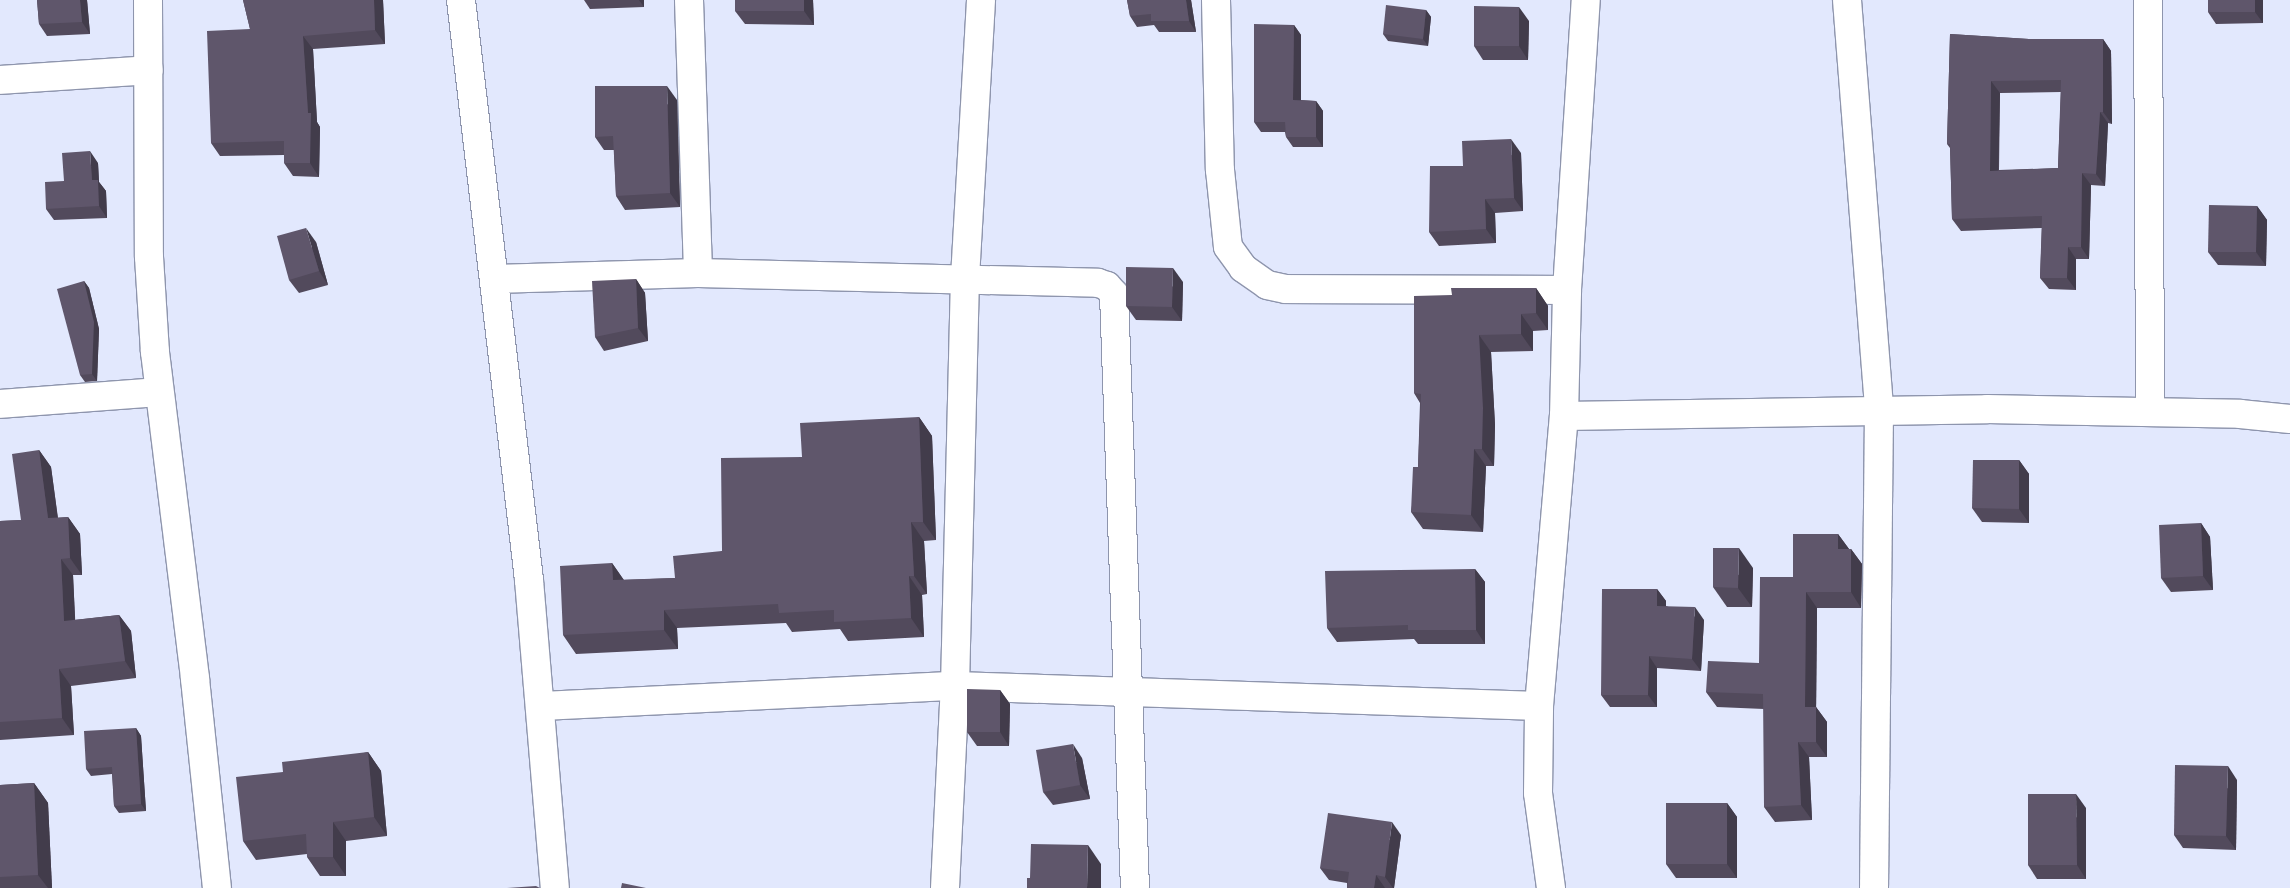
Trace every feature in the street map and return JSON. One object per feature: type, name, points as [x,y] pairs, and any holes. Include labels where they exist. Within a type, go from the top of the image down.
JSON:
[{"type":"street","points":[[148,0],[149,257],[160,392],[194,669],[217,888]]},
{"type":"street","points":[[461,0],[542,706],[555,888]]},
{"type":"street","points":[[689,0],[698,273]]},
{"type":"street","points":[[945,888],[955,686],[965,278],[980,0]]},
{"type":"street","points":[[1216,0],[1220,170],[1228,247],[1243,268],[1267,285],[1286,289],[1567,290]]},
{"type":"street","points":[[1551,888],[1538,793],[1539,706],[1564,416],[1567,290],[1586,0]]},
{"type":"street","points":[[1847,0],[1879,412],[1874,888]]},
{"type":"street","points":[[2148,0],[2150,411]]},
{"type":"street","points":[[0,80],[149,70]]},
{"type":"street","points":[[494,279],[698,273],[965,278],[1098,283],[1107,286],[1114,294],[1130,692],[1134,888]]},
{"type":"street","points":[[0,404],[160,392]]},
{"type":"street","points":[[1564,416],[2150,411],[2290,419]]},
{"type":"street","points":[[542,706],[955,686],[1539,706]]},
{"type":"building","points":[[37,0],[80,0],[82,22],[39,24]]},
{"type":"building","points":[[243,0],[374,0],[375,30],[303,36],[308,113],[311,113],[310,163],[284,163],[284,141],[211,143],[207,31],[250,29]]},
{"type":"building","points":[[735,0],[804,0],[804,11],[735,11]]},
{"type":"building","points":[[1127,0],[1186,0],[1189,21],[1151,21],[1151,14],[1130,16]]},
{"type":"building","points":[[2208,0],[2255,0],[2255,12],[2208,12]]},
{"type":"building","points":[[1386,5],[1426,10],[1423,39],[1383,34]]},
{"type":"building","points":[[1474,6],[1519,7],[1519,46],[1474,46]]},
{"type":"building","points":[[1254,24],[1294,25],[1293,100],[1316,101],[1316,137],[1286,137],[1285,122],[1254,122]]},
{"type":"building","points":[[1950,34],[2029,39],[2103,39],[2103,112],[2100,112],[2096,174],[2082,173],[2081,247],[2068,247],[2067,278],[2040,278],[2042,216],[1952,219],[1950,144],[1947,144]],"holes":[[[2061,80],[2058,168],[1990,171],[1991,81]]]},
{"type":"building","points":[[595,86],[667,86],[670,193],[616,196],[613,136],[595,137]]},
{"type":"building","points":[[1511,139],[1514,198],[1485,199],[1486,229],[1429,232],[1430,166],[1463,166],[1462,141]]},
{"type":"building","points":[[90,151],[92,180],[98,180],[99,206],[46,209],[45,182],[64,181],[62,153]]},
{"type":"building","points":[[2209,205],[2257,206],[2256,252],[2208,252]]},
{"type":"building","points":[[306,228],[319,271],[289,280],[277,236]]},
{"type":"building","points":[[1126,267],[1173,268],[1172,307],[1126,306]]},
{"type":"building","points":[[636,279],[638,328],[595,337],[592,281]]},
{"type":"building","points":[[84,281],[94,322],[92,374],[80,375],[57,289]]},
{"type":"building","points":[[1451,288],[1536,288],[1536,313],[1521,314],[1521,334],[1479,335],[1483,408],[1482,449],[1474,449],[1471,515],[1411,512],[1413,467],[1418,467],[1421,394],[1414,393],[1414,296],[1452,295]]},
{"type":"building","points":[[919,417],[923,522],[911,522],[914,576],[909,576],[911,618],[834,622],[834,610],[779,613],[778,604],[664,610],[664,630],[563,635],[560,566],[612,563],[613,580],[675,578],[673,556],[722,551],[721,458],[802,457],[800,423]]},
{"type":"building","points":[[39,450],[48,518],[68,517],[70,558],[61,559],[64,621],[119,615],[125,661],[59,669],[62,718],[0,722],[0,521],[21,520],[12,454]]},
{"type":"building","points":[[1973,460],[2019,460],[2019,509],[1972,508]]},
{"type":"building","points":[[2201,523],[2203,576],[2161,578],[2159,525]]},
{"type":"building","points":[[1793,534],[1838,534],[1838,549],[1851,549],[1851,592],[1806,592],[1805,707],[1816,707],[1816,742],[1798,742],[1801,805],[1764,807],[1763,694],[1706,692],[1708,661],[1759,663],[1760,577],[1793,577]]},
{"type":"building","points":[[1713,548],[1739,548],[1738,588],[1713,587]]},
{"type":"building","points":[[1475,569],[1476,630],[1408,630],[1408,625],[1327,628],[1325,571]]},
{"type":"building","points":[[1602,589],[1657,589],[1657,606],[1695,607],[1692,659],[1649,656],[1648,695],[1601,695]]},
{"type":"building","points":[[967,689],[1000,690],[1000,732],[967,732]]},
{"type":"building","points":[[136,728],[141,804],[114,806],[112,767],[86,769],[84,731]]},
{"type":"building","points":[[1073,744],[1080,785],[1043,792],[1036,750]]},
{"type":"building","points":[[368,752],[374,817],[333,822],[333,857],[307,857],[306,834],[243,841],[236,777],[283,772],[282,762]]},
{"type":"building","points":[[2175,765],[2228,766],[2226,836],[2174,835]]},
{"type":"building","points":[[34,783],[38,875],[0,877],[0,785]]},
{"type":"building","points":[[2028,794],[2076,794],[2077,865],[2028,865]]},
{"type":"building","points":[[1666,803],[1727,803],[1727,864],[1666,864]]},
{"type":"building","points":[[1328,813],[1392,822],[1385,877],[1376,875],[1374,888],[1347,888],[1349,872],[1320,868]]},
{"type":"building","points":[[1031,844],[1088,845],[1087,888],[1027,888],[1027,878],[1030,878]]},
{"type":"building","points":[[622,883],[646,888],[621,888]]},
{"type":"building","points":[[536,886],[540,888],[507,888]]}]
